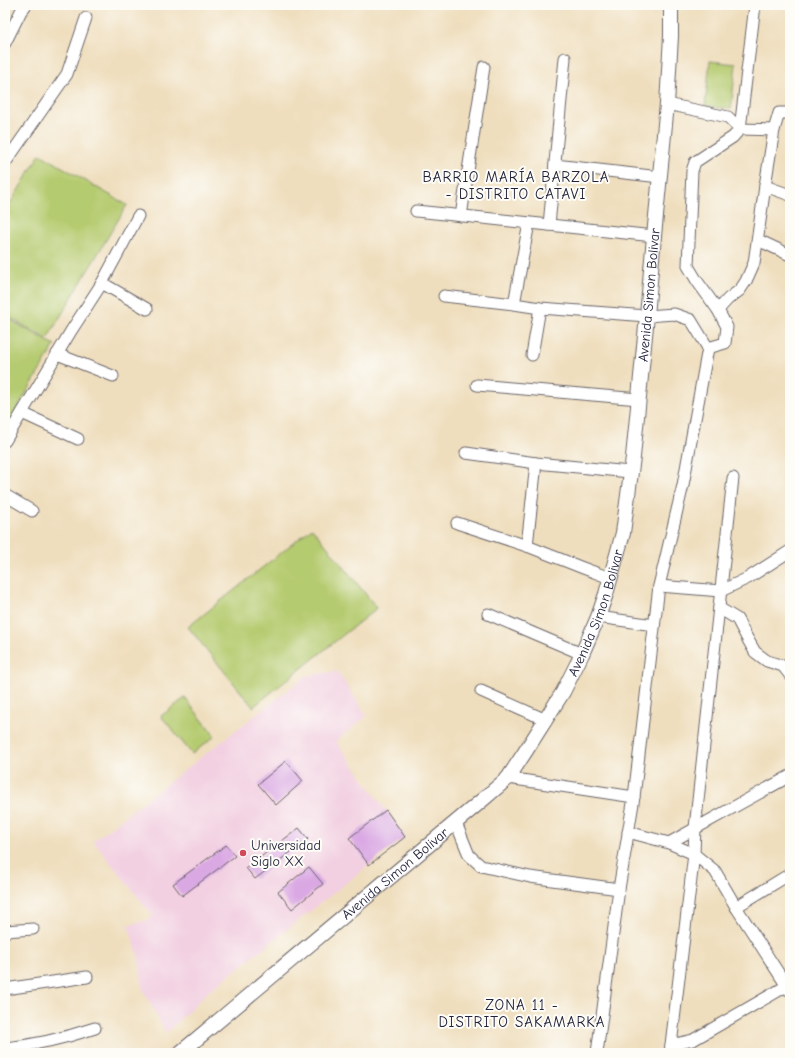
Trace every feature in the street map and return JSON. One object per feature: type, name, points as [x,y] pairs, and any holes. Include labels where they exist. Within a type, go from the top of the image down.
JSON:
[{"type":"main road","name":"Avenida Simon Bolivar","points":[[180,1053],[508,778],[563,692],[582,654],[598,617],[623,534],[639,399],[667,104],[671,36],[671,5]]},
{"type":"street","points":[[5,43],[21,11],[26,5]]},
{"type":"street","points":[[708,348],[725,343],[727,327],[718,310],[688,266],[692,171],[695,162],[733,137],[740,129],[756,5]]},
{"type":"street","points":[[6,161],[67,74],[86,18]]},
{"type":"street","points":[[549,225],[565,58]]},
{"type":"street","points":[[461,216],[484,67]]},
{"type":"street","points":[[667,104],[728,117],[740,129],[774,130]]},
{"type":"street","points":[[718,310],[728,299],[740,290],[746,281],[754,262],[774,130],[779,113],[790,112]]},
{"type":"street","points":[[555,165],[660,177]]},
{"type":"street","points":[[765,186],[790,195]]},
{"type":"street","points":[[416,211],[654,236]]},
{"type":"street","points":[[5,441],[57,354],[102,283],[138,216]]},
{"type":"street","points":[[514,304],[529,223]]},
{"type":"street","points":[[758,240],[790,255]]},
{"type":"street","points":[[102,283],[147,309]]},
{"type":"street","points":[[444,296],[540,308],[647,316],[674,314],[690,320],[708,348],[683,485],[659,586],[634,796],[619,889],[597,1053]]},
{"type":"street","points":[[532,355],[540,308]]},
{"type":"street","points":[[57,354],[113,376]]},
{"type":"street","points":[[477,385],[639,399]]},
{"type":"street","points":[[22,413],[78,440]]},
{"type":"street","points":[[466,452],[536,463],[630,472]]},
{"type":"street","points":[[527,546],[536,463]]},
{"type":"street","points":[[628,832],[669,843],[694,854],[715,871],[736,907],[789,987],[693,1040],[670,1049],[694,854],[733,478]]},
{"type":"street","points":[[5,495],[32,511]]},
{"type":"street","points":[[457,523],[527,546],[610,578]]},
{"type":"street","points":[[659,586],[721,591],[748,578],[790,551]]},
{"type":"street","points":[[719,608],[737,618],[756,652],[767,661],[783,666],[788,670]]},
{"type":"street","points":[[488,614],[582,654]]},
{"type":"street","points":[[598,617],[654,625]]},
{"type":"street","points":[[481,691],[546,720]]},
{"type":"street","points":[[669,843],[790,776]]},
{"type":"street","points":[[508,778],[634,796]]},
{"type":"street","points":[[456,823],[469,855],[481,866],[530,877],[619,889]]},
{"type":"street","points":[[736,907],[790,874]]},
{"type":"street","points":[[5,931],[33,929]]},
{"type":"street","points":[[5,989],[87,977]]},
{"type":"street","points":[[5,1048],[29,1046],[69,1037],[95,1028]]},
{"type":"shaded area","name":"Universidad Siglo XX","points":[[337,671],[367,716],[336,741],[405,837],[209,991],[166,1033],[143,990],[138,955],[128,925],[148,920],[153,916],[93,841],[306,676]]},
{"type":"green space","points":[[710,61],[736,64],[731,109],[705,106]]},
{"type":"green space","points":[[40,154],[127,205],[47,339],[5,315],[5,212]]},
{"type":"green space","points":[[5,317],[55,345],[5,429]]},
{"type":"green space","points":[[312,528],[377,608],[253,707],[188,627]]},
{"type":"green space","points":[[185,698],[215,736],[192,754],[161,716]]},
{"type":"building","points":[[286,761],[303,781],[276,805],[258,784]]},
{"type":"building","points":[[386,810],[405,837],[369,865],[349,838]]},
{"type":"building","points":[[299,828],[308,839],[255,879],[246,868]]},
{"type":"building","points":[[226,845],[235,856],[182,896],[173,884]]},
{"type":"building","points":[[309,867],[323,884],[292,909],[278,892]]},
{"type":"place","name":"Universidad Siglo XX","points":[[243,853]]},
{"type":"district","name":"BARRIO MARÍA BARZOLA - DISTRITO CATAVI","points":[[516,186]]},
{"type":"district","name":"ZONA 11 - DISTRITO SAKAMARKA","points":[[522,1014]]}]
